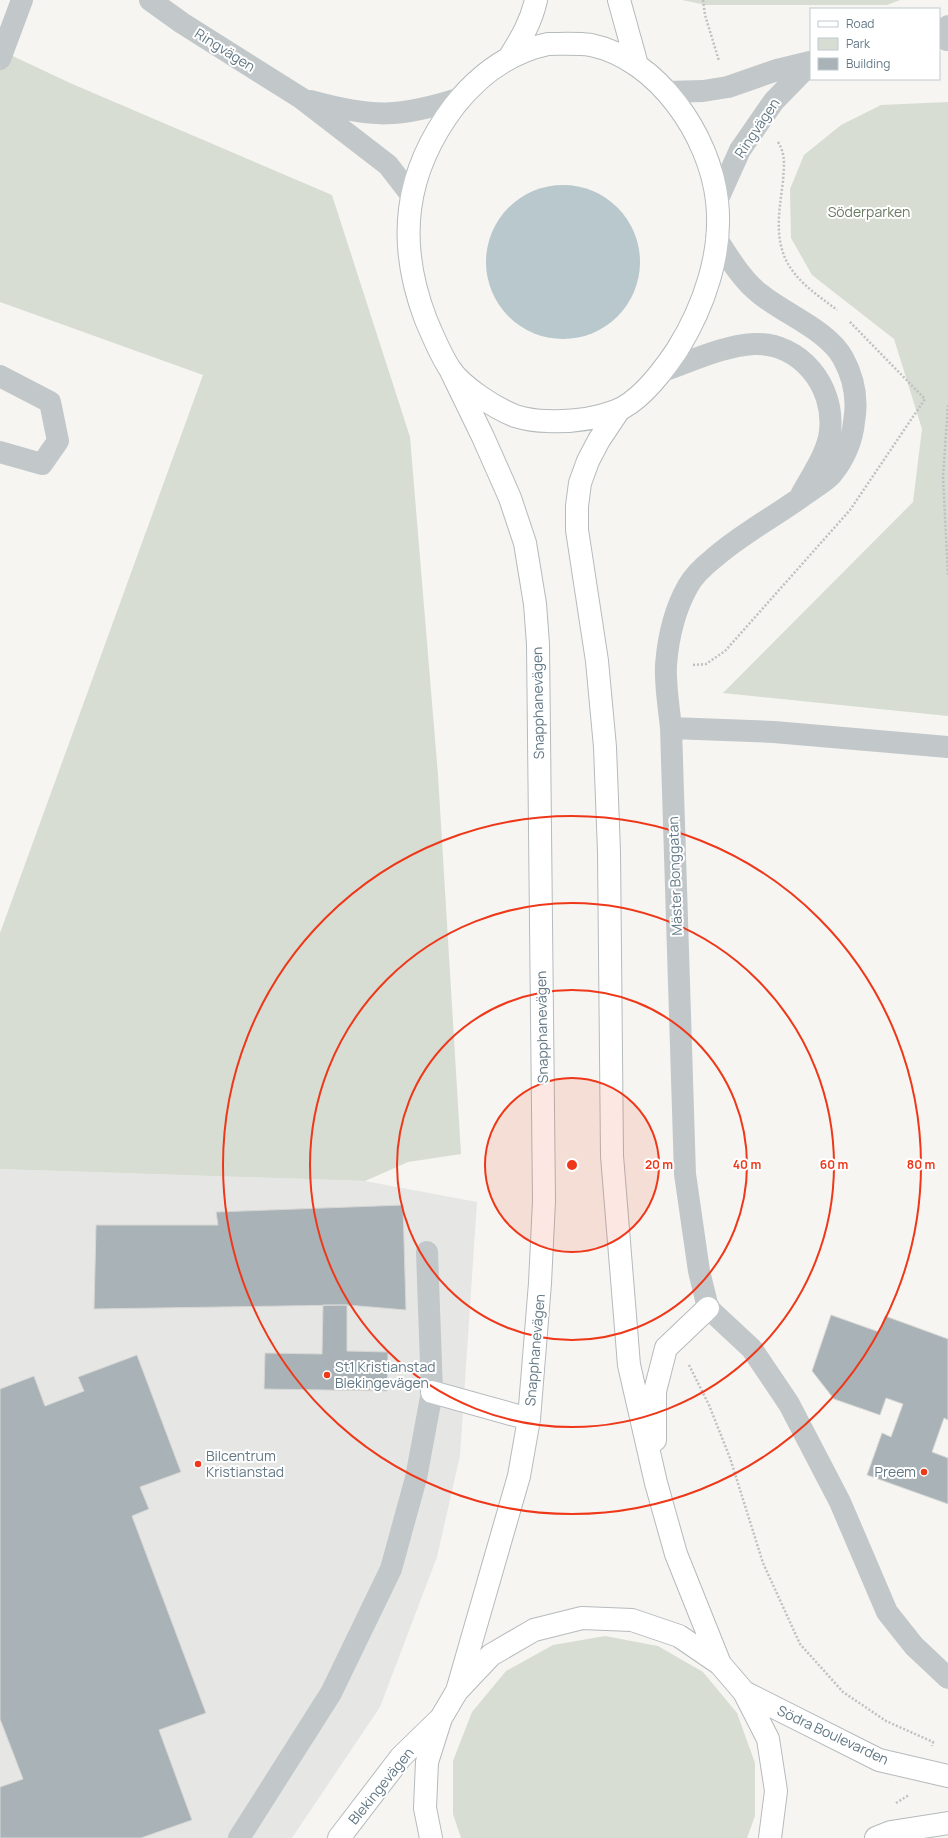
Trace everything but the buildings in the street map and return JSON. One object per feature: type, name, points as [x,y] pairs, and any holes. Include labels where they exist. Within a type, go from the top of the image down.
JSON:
[{"type":"main road","points":[[509,58],[523,36],[533,15],[536,0]]},
{"type":"main road","points":[[619,0],[637,65]]},
{"type":"main road","name":"Snapphanevägen","points":[[457,1690],[519,1476],[529,1419],[540,1283],[544,1201],[538,644],[535,604],[525,543],[510,498],[483,437],[433,336],[419,300],[410,265],[408,233],[412,196],[425,153],[436,132],[460,98],[490,70],[509,58],[530,48],[548,44],[591,45],[615,53],[637,65],[654,77],[682,112],[698,140],[711,173],[717,201],[716,238],[713,265],[700,306],[691,327],[663,371],[643,392],[619,410]]},
{"type":"main road","points":[[450,370],[470,388],[492,404],[516,416],[540,421],[564,422],[591,418],[619,410]]},
{"type":"main road","points":[[619,410],[599,440],[580,482],[576,506],[577,530],[598,660],[605,747],[609,852],[612,1156],[629,1365],[656,1483],[676,1554],[720,1664]]},
{"type":"main road","points":[[656,1483],[655,1391],[666,1348],[708,1308]]},
{"type":"main road","points":[[432,1392],[529,1419]]},
{"type":"main road","points":[[432,1838],[425,1808],[427,1762],[441,1718],[457,1690],[491,1655],[534,1630],[582,1618],[632,1620],[679,1636],[720,1664],[744,1692],[768,1739],[776,1791],[770,1838]]},
{"type":"main road","name":"Södra Boulevarden","points":[[744,1692],[879,1760],[948,1776]]},
{"type":"main road","name":"Blekingevägen","points":[[339,1838],[401,1757],[441,1718]]},
{"type":"main road","points":[[884,1835],[948,1824]]},
{"type":"street","points":[[0,59],[22,0]]},
{"type":"street","name":"Ringvägen","points":[[150,0],[182,23],[301,98],[388,165],[412,196]]},
{"type":"street","name":"Ringvägen","points":[[667,92],[704,91],[728,87],[777,70],[810,62]]},
{"type":"street","name":"Ringvägen","points":[[717,201],[740,150],[757,124],[774,101],[810,63]]},
{"type":"street","name":"Ringvägen","points":[[301,98],[339,109],[369,114],[390,115],[412,112],[460,98]]},
{"type":"street","name":"Mäster Bonggatan","points":[[708,1308],[699,1271],[685,1174],[671,728],[666,666],[677,612],[688,586],[701,570],[728,545],[798,499],[831,475],[845,455],[853,430],[856,411],[856,394],[849,372],[834,345],[813,328],[788,314],[758,293],[741,275],[716,238]]},
{"type":"street","name":"Mäster Bonggatan","points":[[663,371],[720,350],[754,344],[787,349],[804,360],[816,376],[824,391],[829,411],[830,432],[824,450],[798,499]]},
{"type":"street","points":[[0,376],[50,402],[58,441],[42,464],[0,452]]},
{"type":"street","points":[[671,728],[774,732],[948,747]]},
{"type":"street","points":[[239,1838],[332,1693],[391,1569],[416,1478],[432,1392],[427,1252]]},
{"type":"street","points":[[708,1308],[752,1349],[789,1404],[840,1502],[887,1612],[914,1646],[948,1678]]},
{"type":"path","points":[[702,0],[717,57],[728,87]]},
{"type":"path","points":[[757,124],[779,143],[784,155],[778,226],[779,242],[786,260],[795,275],[842,315]]},
{"type":"path","points":[[666,666],[706,664],[725,651],[850,510],[925,399],[847,320]]},
{"type":"path","points":[[948,405],[943,477],[948,575]]},
{"type":"path","points":[[676,1338],[709,1405],[730,1458],[763,1563],[800,1644],[843,1692],[886,1721],[933,1742],[920,1788],[888,1809],[884,1835]]},
{"type":"shaded area","points":[[555,185],[571,185],[593,191],[618,207],[634,232],[639,247],[639,277],[634,292],[618,317],[606,326],[585,336],[571,339],[555,339],[541,336],[527,330],[514,322],[503,311],[489,284],[486,270],[486,254],[489,240],[495,226],[503,213],[514,202],[541,188]]},
{"type":"shaded area","points":[[0,1169],[365,1181],[477,1202],[460,1456],[437,1557],[380,1707],[292,1838],[0,1838]]},
{"type":"green space","points":[[682,0],[900,0],[887,5],[706,5]]},
{"type":"green space","points":[[0,50],[70,83],[332,195],[410,437],[438,775],[461,1154],[408,1162],[365,1181],[0,1169],[0,933],[203,375],[0,302]]},
{"type":"green space","name":"Söderparken","points":[[948,102],[948,716],[723,693],[913,502],[922,429],[894,339],[812,275],[791,238],[790,189],[804,155],[841,125],[881,105]]},
{"type":"green space","points":[[605,1636],[658,1646],[703,1672],[737,1713],[755,1763],[755,1816],[747,1838],[461,1838],[453,1814],[453,1761],[472,1712],[506,1671],[553,1645]]},
{"type":"place","name":"St1 Kristianstad Blekingevägen","points":[[327,1375]]},
{"type":"place","name":"Bilcentrum Kristianstad","points":[[198,1464]]},
{"type":"place","name":"Preem","points":[[924,1472]]}]
